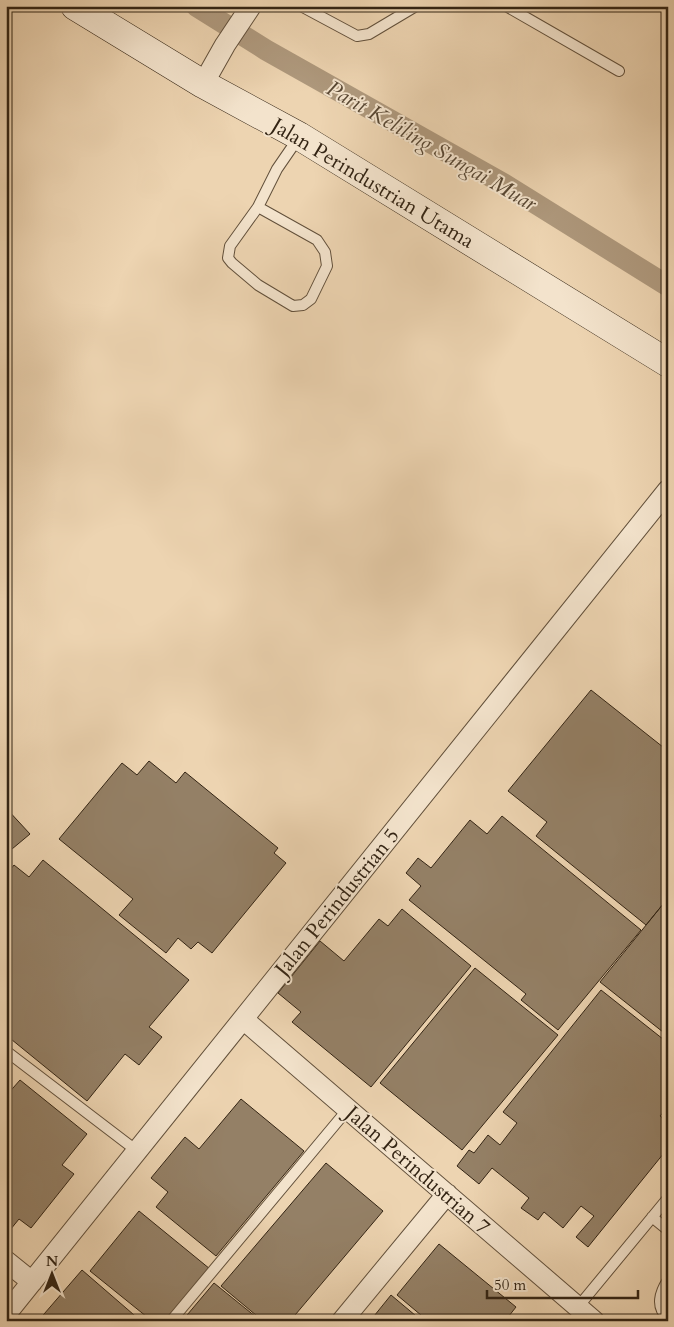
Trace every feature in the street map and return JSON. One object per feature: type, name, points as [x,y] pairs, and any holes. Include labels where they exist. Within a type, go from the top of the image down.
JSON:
[{"type":"street","name":"Jalan Perindustrian Utama","points":[[75,6],[203,84],[299,136],[668,363]]},
{"type":"street","points":[[203,84],[225,45],[251,6]]},
{"type":"street","name":"Jalan Perindustrian 5","points":[[6,1314],[668,490]]},
{"type":"street","name":"Jalan Perindustrian 7","points":[[243,1019],[594,1321]]},
{"type":"street","points":[[342,1321],[447,1194]]},
{"type":"street","points":[[6,1261],[32,1282]]},
{"type":"lane","points":[[301,6],[357,36],[369,34],[416,6]]},
{"type":"lane","points":[[506,6],[619,72]]},
{"type":"lane","points":[[258,207],[317,240],[325,252],[326,266],[311,299],[302,305],[293,306],[258,285],[228,258],[230,246],[258,207],[277,169],[299,136]]},
{"type":"lane","points":[[6,1052],[137,1151]]},
{"type":"lane","points":[[171,1321],[348,1109]]},
{"type":"lane","points":[[578,1307],[668,1198]]},
{"type":"lane","points":[[652,1217],[668,1230]]},
{"type":"lane","points":[[668,1280],[661,1291],[660,1302],[661,1310],[668,1318]]},
{"type":"building","points":[[591,690],[668,751],[668,898],[646,925],[536,836],[547,822],[508,791]]},
{"type":"building","points":[[149,761],[176,783],[185,772],[278,848],[274,853],[286,863],[212,953],[198,942],[191,949],[178,938],[166,953],[119,915],[133,899],[59,839],[122,763],[137,775]]},
{"type":"building","points":[[6,808],[30,834],[6,854]]},
{"type":"building","points":[[502,816],[641,930],[558,1030],[521,1000],[526,994],[409,900],[421,886],[406,873],[418,858],[431,868],[470,820],[487,834]]},
{"type":"building","points":[[43,860],[189,980],[149,1027],[162,1037],[139,1065],[125,1054],[87,1101],[6,1035],[6,875],[14,865],[29,877]]},
{"type":"building","points":[[668,898],[668,1036],[600,982]]},
{"type":"building","points":[[402,909],[471,966],[371,1087],[292,1022],[301,1012],[278,993],[320,941],[344,961],[379,919],[388,926]]},
{"type":"building","points":[[475,968],[558,1035],[462,1150],[380,1083]]},
{"type":"building","points":[[601,990],[668,1043],[668,1107],[660,1116],[668,1122],[668,1148],[588,1247],[576,1237],[594,1216],[581,1206],[563,1228],[544,1212],[538,1220],[521,1208],[529,1198],[492,1168],[479,1184],[457,1166],[469,1150],[474,1153],[488,1135],[500,1145],[517,1123],[503,1112]]},
{"type":"building","points":[[20,1080],[87,1134],[62,1165],[74,1174],[31,1228],[19,1219],[6,1235],[6,1096]]},
{"type":"building","points":[[241,1099],[304,1151],[216,1256],[156,1207],[168,1192],[151,1178],[185,1137],[199,1149]]},
{"type":"building","points":[[326,1163],[383,1211],[290,1321],[263,1321],[221,1286]]},
{"type":"building","points":[[139,1211],[210,1269],[167,1321],[152,1321],[90,1271]]},
{"type":"building","points":[[439,1244],[516,1307],[505,1321],[428,1321],[397,1295]]},
{"type":"building","points":[[82,1270],[141,1321],[38,1321]]},
{"type":"building","points":[[214,1283],[261,1321],[182,1321]]},
{"type":"building","points":[[391,1295],[422,1321],[370,1321]]},
{"type":"waterway","name":"Parit Keliling Sungai Muar","points":[[196,6],[266,50],[504,184],[668,286]]}]
